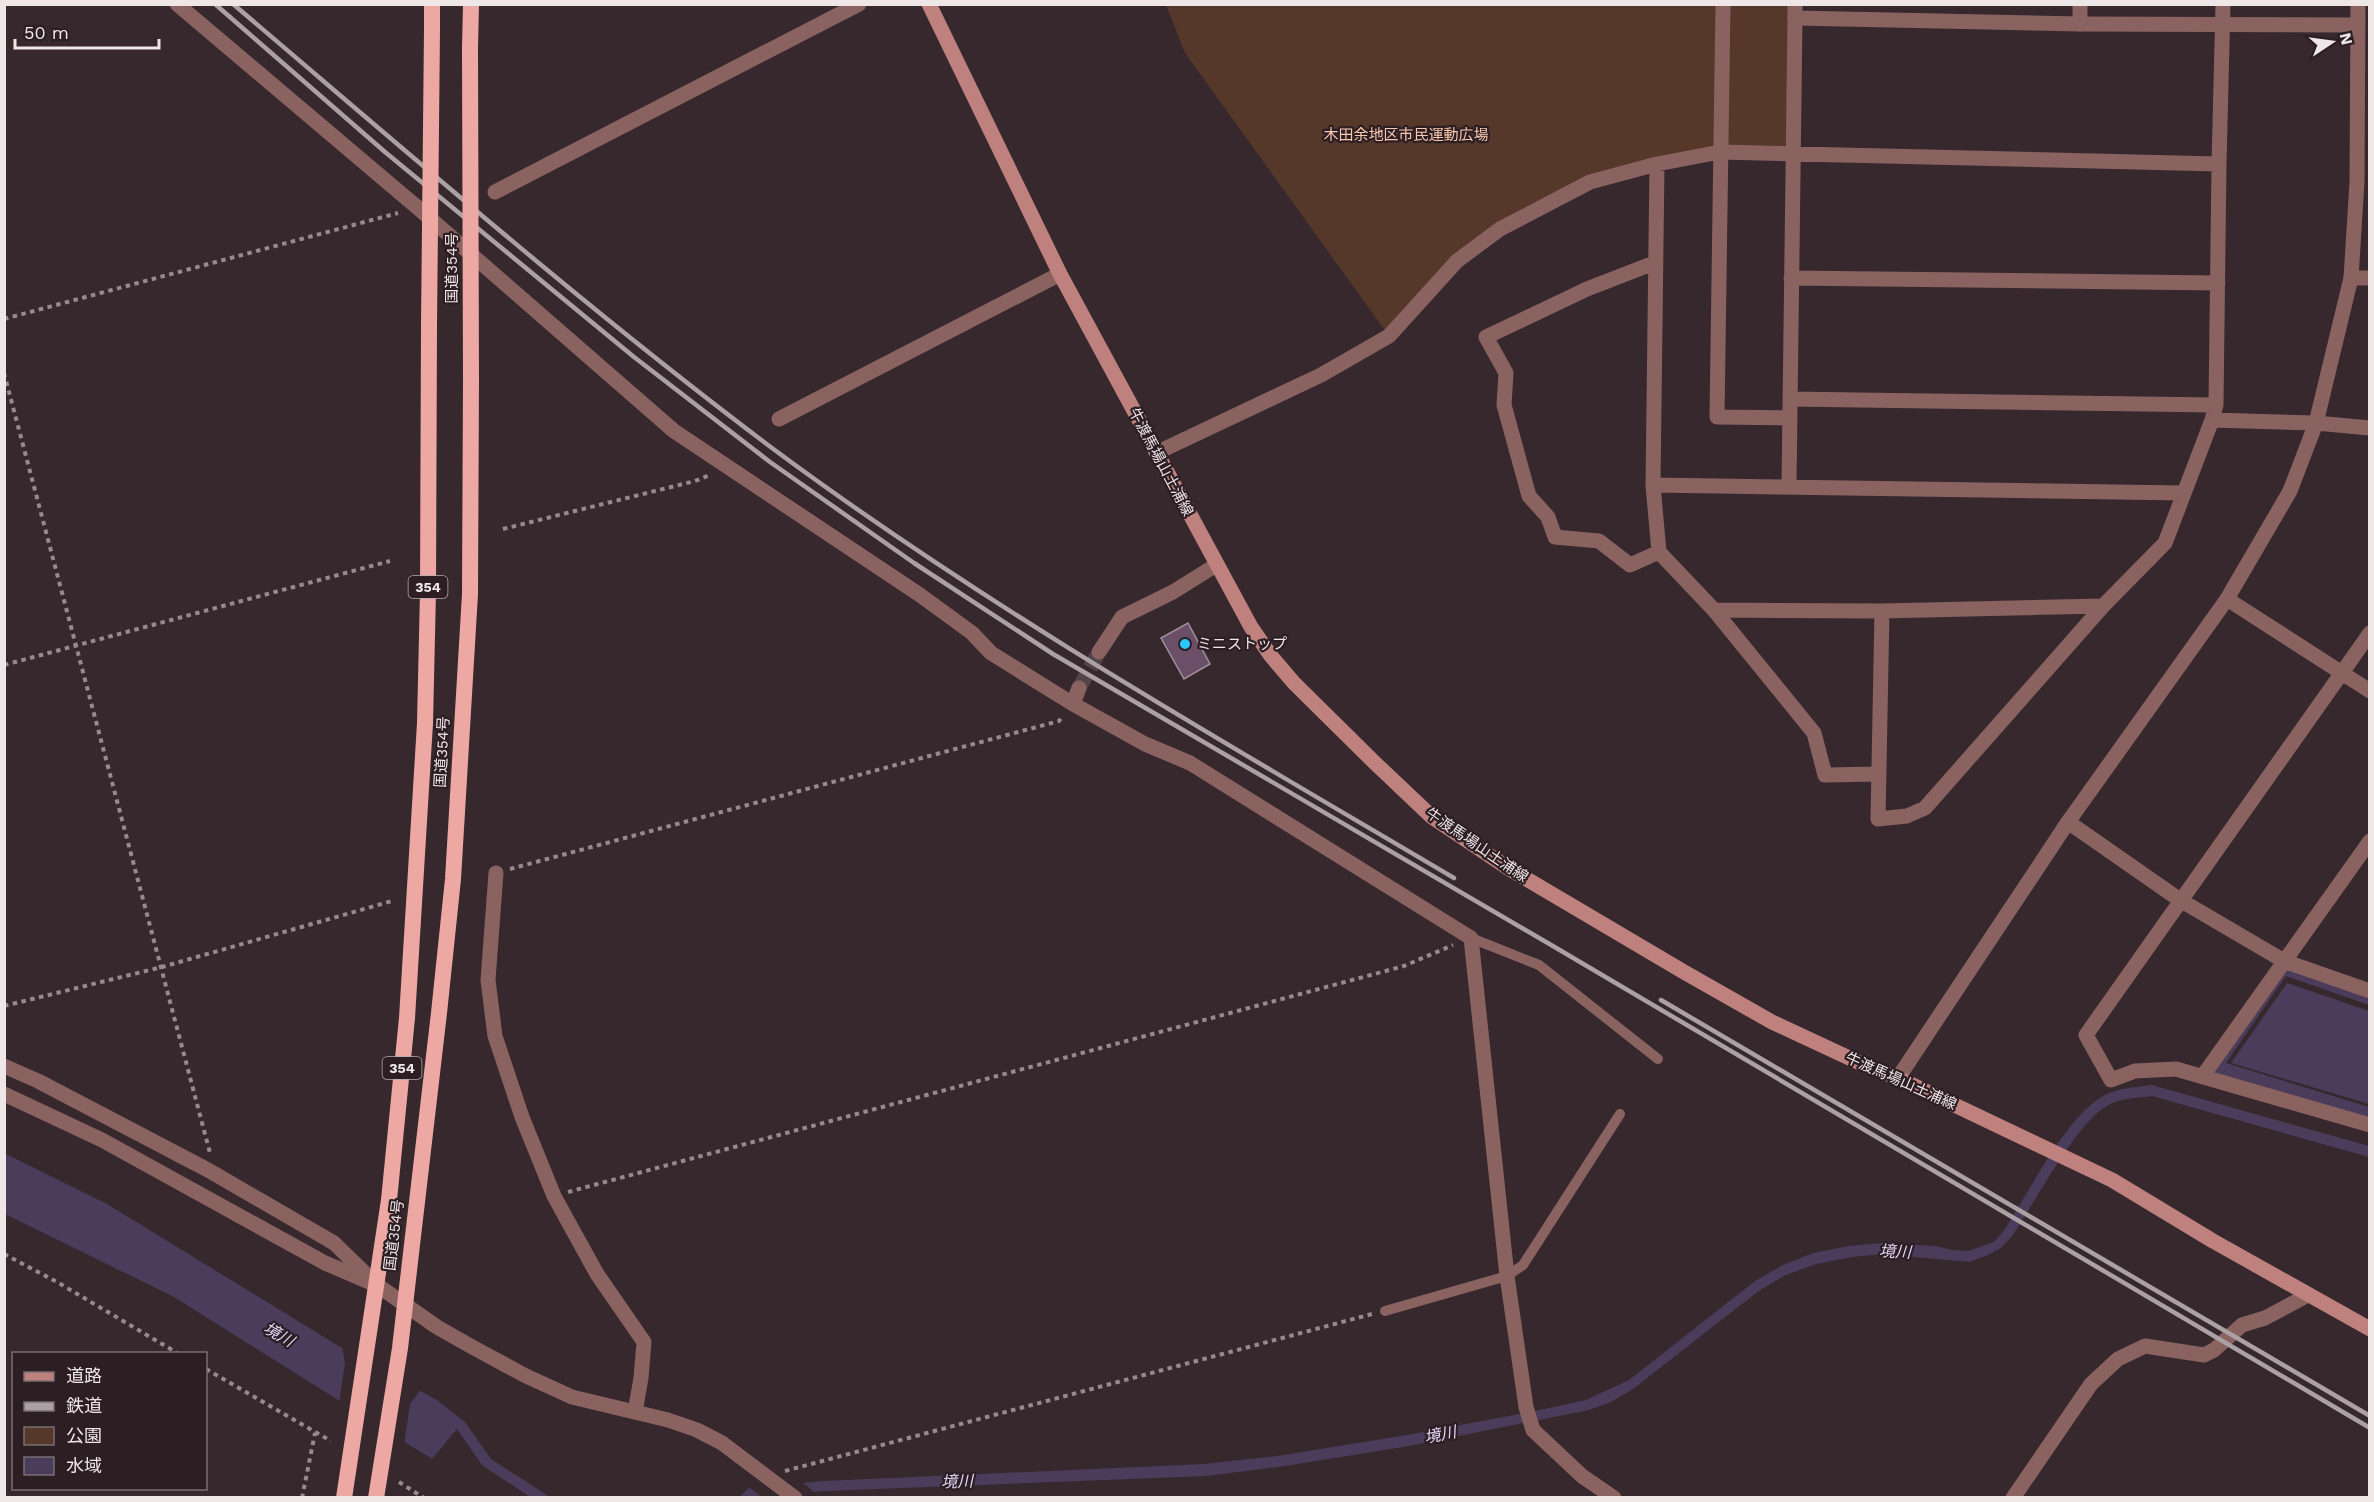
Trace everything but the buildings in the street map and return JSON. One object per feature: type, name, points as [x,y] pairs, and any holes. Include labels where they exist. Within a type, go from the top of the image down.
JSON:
[{"type":"highway","name":"国道354号","points":[[344,1497],[389,1200],[406,1030],[419,851],[428,592],[432,4]]},
{"type":"highway","name":"国道354号","points":[[376,1497],[400,1348],[453,879],[470,594],[471,4]]},
{"type":"main road","name":"牛渡馬場山土浦線","points":[[928,4],[1060,274],[1251,627],[1271,657],[1332,723],[1432,817],[1508,868],[1772,1022],[1898,1078],[2112,1180],[2213,1241],[2370,1329]]},
{"type":"street","points":[[177,4],[418,208],[674,430],[920,595],[972,633],[991,653],[1073,704],[1145,744],[1190,763],[1471,938],[1508,1276],[1526,1407],[1533,1430],[1582,1476],[1614,1497]]},
{"type":"street","points":[[495,192],[859,4]]},
{"type":"street","points":[[1723,4],[1718,417],[1790,418]]},
{"type":"street","points":[[2080,4],[2080,24]]},
{"type":"street","points":[[1882,611],[1878,819],[1907,816],[1925,808],[2103,606],[2165,543],[2217,405],[2223,4]]},
{"type":"street","points":[[1898,1078],[2068,822],[2227,599],[2290,491],[2316,423],[2351,278],[2357,182],[2358,4]]},
{"type":"street","points":[[1789,486],[1795,11],[2080,24],[2357,25]]},
{"type":"street","points":[[1156,453],[1321,375],[1389,336],[1457,261],[1500,229],[1590,182],[1657,164],[1720,152],[1793,156],[2219,165]]},
{"type":"street","points":[[1657,164],[1653,485],[1659,552],[1714,610],[1814,733],[1825,776],[1879,774]]},
{"type":"street","points":[[1654,263],[1587,289],[1486,337],[1506,373],[1504,405],[1529,496],[1548,518],[1555,537],[1599,541],[1630,566],[1659,552]]},
{"type":"street","points":[[779,419],[1060,274]]},
{"type":"street","points":[[1791,278],[2218,283]]},
{"type":"street","points":[[2351,278],[2370,278]]},
{"type":"street","points":[[1790,399],[2217,405]]},
{"type":"street","points":[[2212,420],[2316,423],[2370,428]]},
{"type":"street","points":[[1653,485],[2184,493]]},
{"type":"street","points":[[1099,652],[1122,617],[1173,592],[1216,565]]},
{"type":"street","points":[[2227,599],[2370,691]]},
{"type":"street","points":[[1714,610],[1882,611],[2103,606]]},
{"type":"street","points":[[2370,633],[2086,1035],[2111,1080],[2135,1071],[2176,1069],[2370,1125]]},
{"type":"street","points":[[1073,704],[1079,688]]},
{"type":"street","points":[[2068,822],[2180,900],[2284,961],[2370,991]]},
{"type":"street","points":[[2202,1077],[2370,841]]},
{"type":"street","points":[[496,873],[488,980],[495,1036],[522,1117],[554,1196],[597,1274],[644,1341],[641,1378],[634,1412]]},
{"type":"street","points":[[4,1066],[38,1081],[208,1170],[334,1243],[377,1285],[460,1340],[546,1385],[598,1404],[697,1430],[722,1443],[795,1497]]},
{"type":"street","points":[[4,1094],[102,1140],[345,1274],[377,1285]]},
{"type":"street","points":[[2013,1497],[2091,1384],[2118,1359],[2145,1347],[2204,1355],[2214,1350],[2242,1325],[2265,1318],[2308,1294]]},
{"type":"lane","points":[[1471,938],[1539,965],[1658,1059]]},
{"type":"lane","points":[[1385,1311],[1508,1276],[1523,1266],[1620,1114]]},
{"type":"path","points":[[4,319],[418,208]]},
{"type":"path","points":[[4,373],[211,1156]]},
{"type":"path","points":[[503,529],[695,481],[730,467]]},
{"type":"path","points":[[4,665],[390,561]]},
{"type":"path","points":[[496,873],[1059,721],[1073,704]]},
{"type":"path","points":[[4,1006],[162,968],[392,901]]},
{"type":"path","points":[[554,1196],[1404,966],[1471,938]]},
{"type":"path","points":[[4,1254],[177,1352]]},
{"type":"path","points":[[770,1479],[1385,1311]]},
{"type":"path","points":[[207,1370],[331,1441]]},
{"type":"path","points":[[302,1497],[315,1433]]},
{"type":"path","points":[[399,1482],[421,1497]]},
{"type":"green space","name":"木田余地区市民運動広場","points":[[1166,5],[1795,5],[1793,156],[1720,152],[1590,182],[1500,229],[1389,336],[1185,53]]},
{"type":"water","points":[[2286,966],[2369,997],[2369,1005],[2286,976],[2226,1063],[2369,1107],[2369,1121],[2208,1075]]},
{"type":"water","points":[[2287,983],[2369,1011],[2369,1104],[2231,1063]]},
{"type":"water","name":"境川","points":[[2152,1085],[2369,1146],[2369,1157],[2152,1096],[2123,1100],[2107,1106],[2082,1129],[2056,1165],[2012,1236],[2001,1248],[1969,1262],[1883,1254],[1816,1264],[1786,1275],[1760,1290],[1633,1389],[1611,1402],[1589,1410],[1409,1446],[1206,1476],[825,1491],[738,1498],[749,1488],[824,1481],[1204,1464],[1277,1456],[1407,1435],[1586,1400],[1629,1380],[1755,1281],[1783,1265],[1813,1253],[1881,1243],[1935,1246],[1968,1251],[1994,1242],[2005,1229],[2062,1138],[2089,1106],[2114,1091]]},
{"type":"water","name":"境川","points":[[4,1153],[107,1204],[337,1345],[437,1400],[465,1422],[491,1459],[550,1497],[530,1497],[482,1465],[457,1429],[432,1459],[174,1297],[5,1214]]},
{"type":"pier","points":[[342,1345],[422,1388],[410,1404],[404,1445],[339,1403],[345,1363]]},
{"type":"pier","points":[[800,1480],[817,1495],[762,1497],[747,1486]]},
{"type":"tunnel","points":[[1079,688],[1099,652]]},
{"type":"railway","points":[[215,4],[385,152],[634,357],[770,462],[914,563],[1053,654],[2370,1428]]},
{"type":"railway","points":[[233,4],[569,288],[706,398],[857,509],[940,566],[1109,673],[1454,878]]},
{"type":"railway","points":[[1661,1000],[2370,1416]]},
{"type":"place","name":"ミニストップ","points":[[1185,644]]}]
